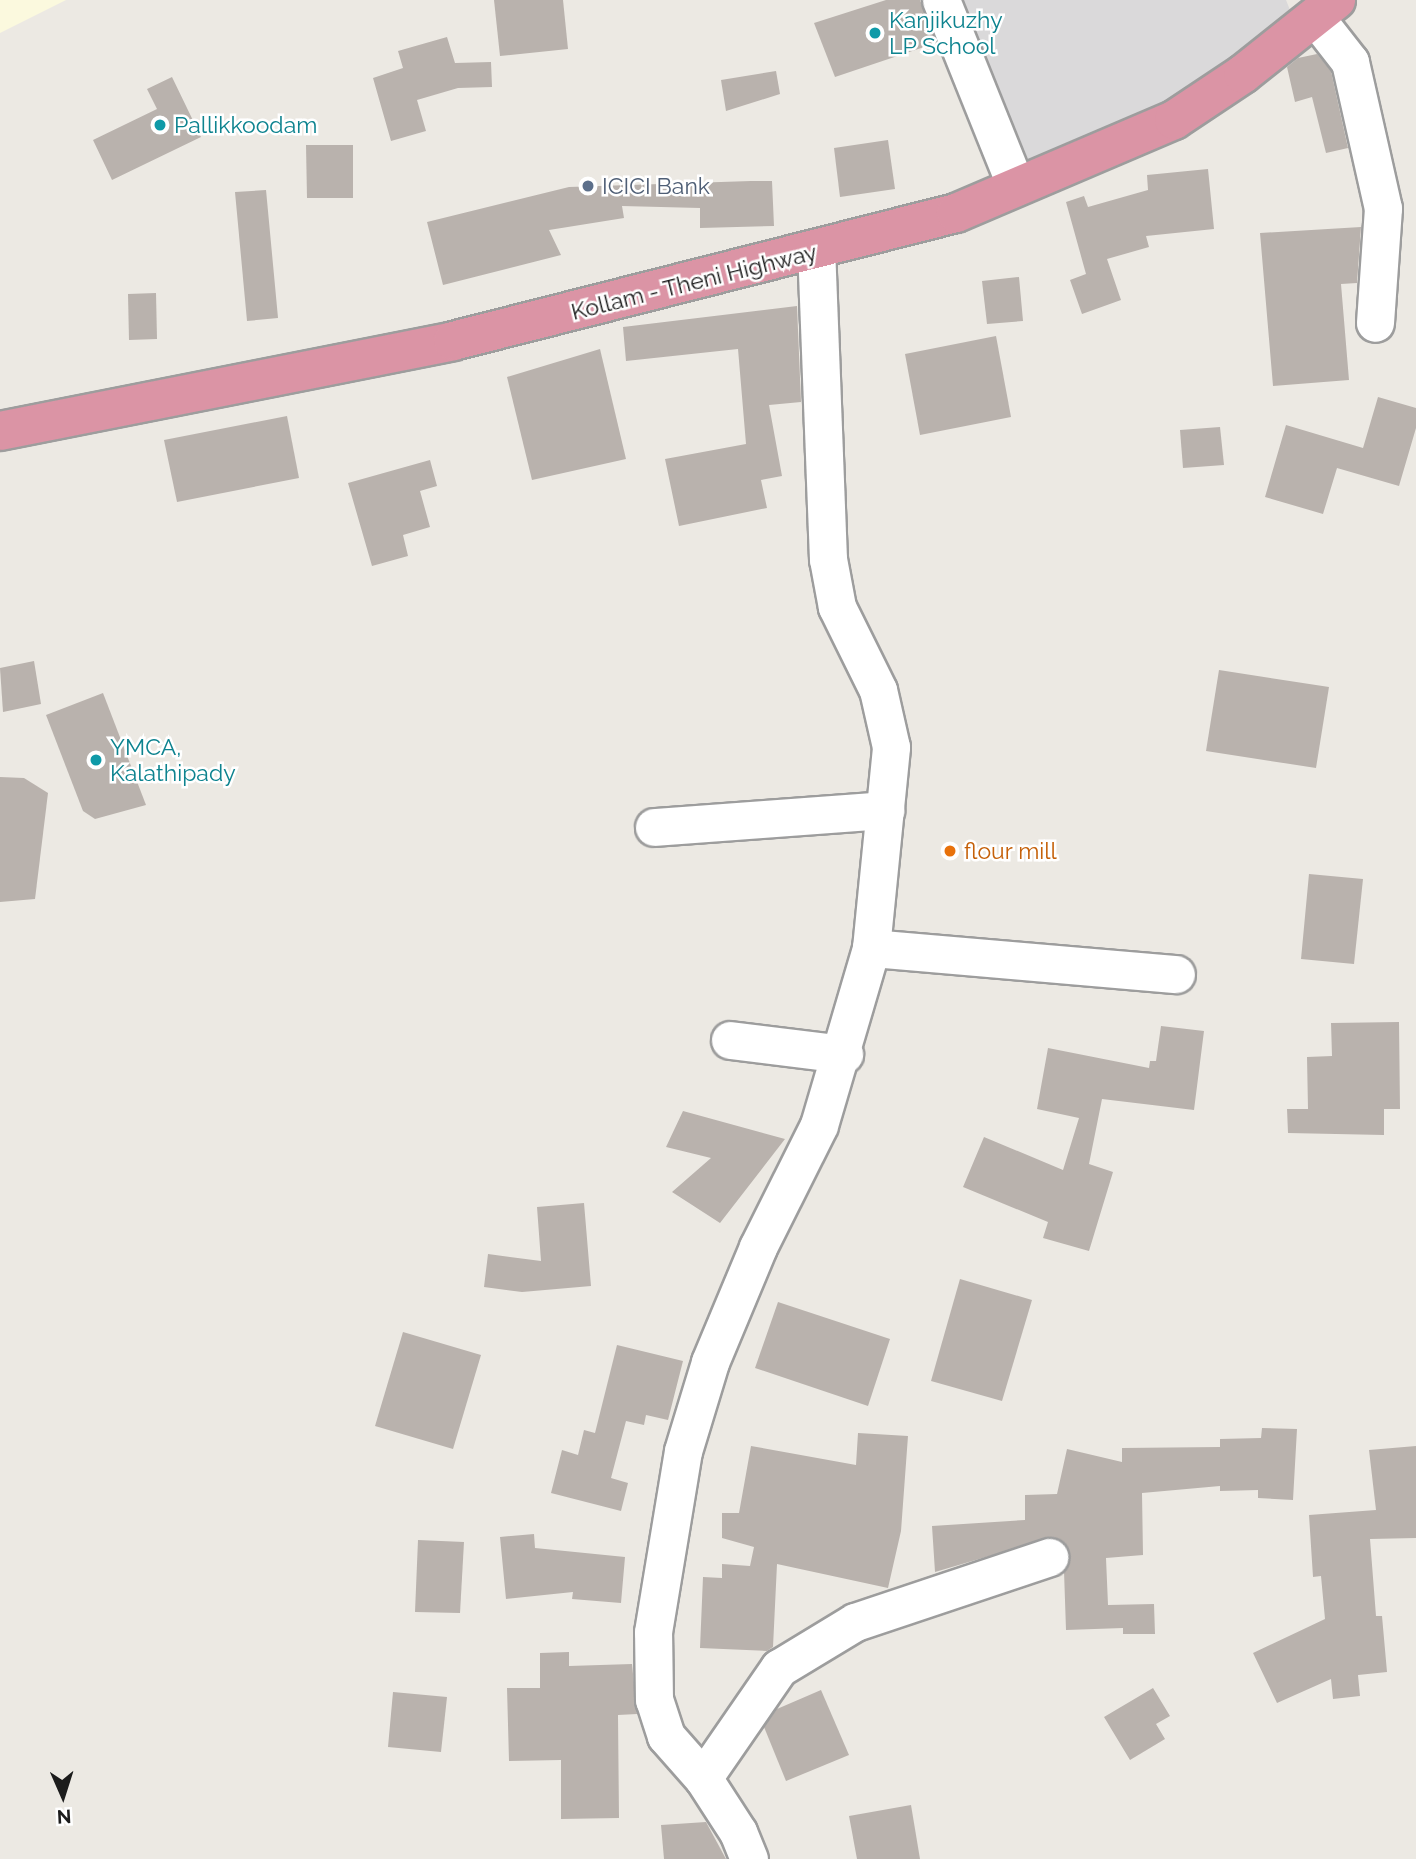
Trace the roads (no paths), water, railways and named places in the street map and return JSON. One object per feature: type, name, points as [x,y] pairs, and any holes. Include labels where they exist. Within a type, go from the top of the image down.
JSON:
[{"type":"highway","name":"Kollam - Theni Highway","points":[[0,431],[453,341],[943,217],[1174,120],[1326,9]]},
{"type":"street","points":[[942,0],[1016,187]]},
{"type":"street","points":[[1326,9],[1350,62],[1383,208],[1376,323]]},
{"type":"street","points":[[749,1859],[738,1832],[703,1778],[666,1736],[654,1700],[653,1632],[665,1543],[684,1451],[710,1362],[758,1247],[819,1125],[844,1054],[871,948],[891,747],[878,690],[837,607],[828,559],[816,251]]},
{"type":"street","points":[[654,827],[885,810]]},
{"type":"street","points":[[871,948],[1176,974]]},
{"type":"street","points":[[730,1040],[844,1054]]},
{"type":"street","points":[[703,1778],[779,1668],[855,1622],[1049,1557]]},
{"type":"place","name":"Kanjikuzhy LP School","points":[[875,33]]},
{"type":"place","name":"Pallikkoodam","points":[[160,125]]},
{"type":"place","name":"ICICI Bank","points":[[588,186]]},
{"type":"place","name":"YMCA, Kalathipady","points":[[96,760]]},
{"type":"place","name":"flour mill","points":[[950,851]]}]
